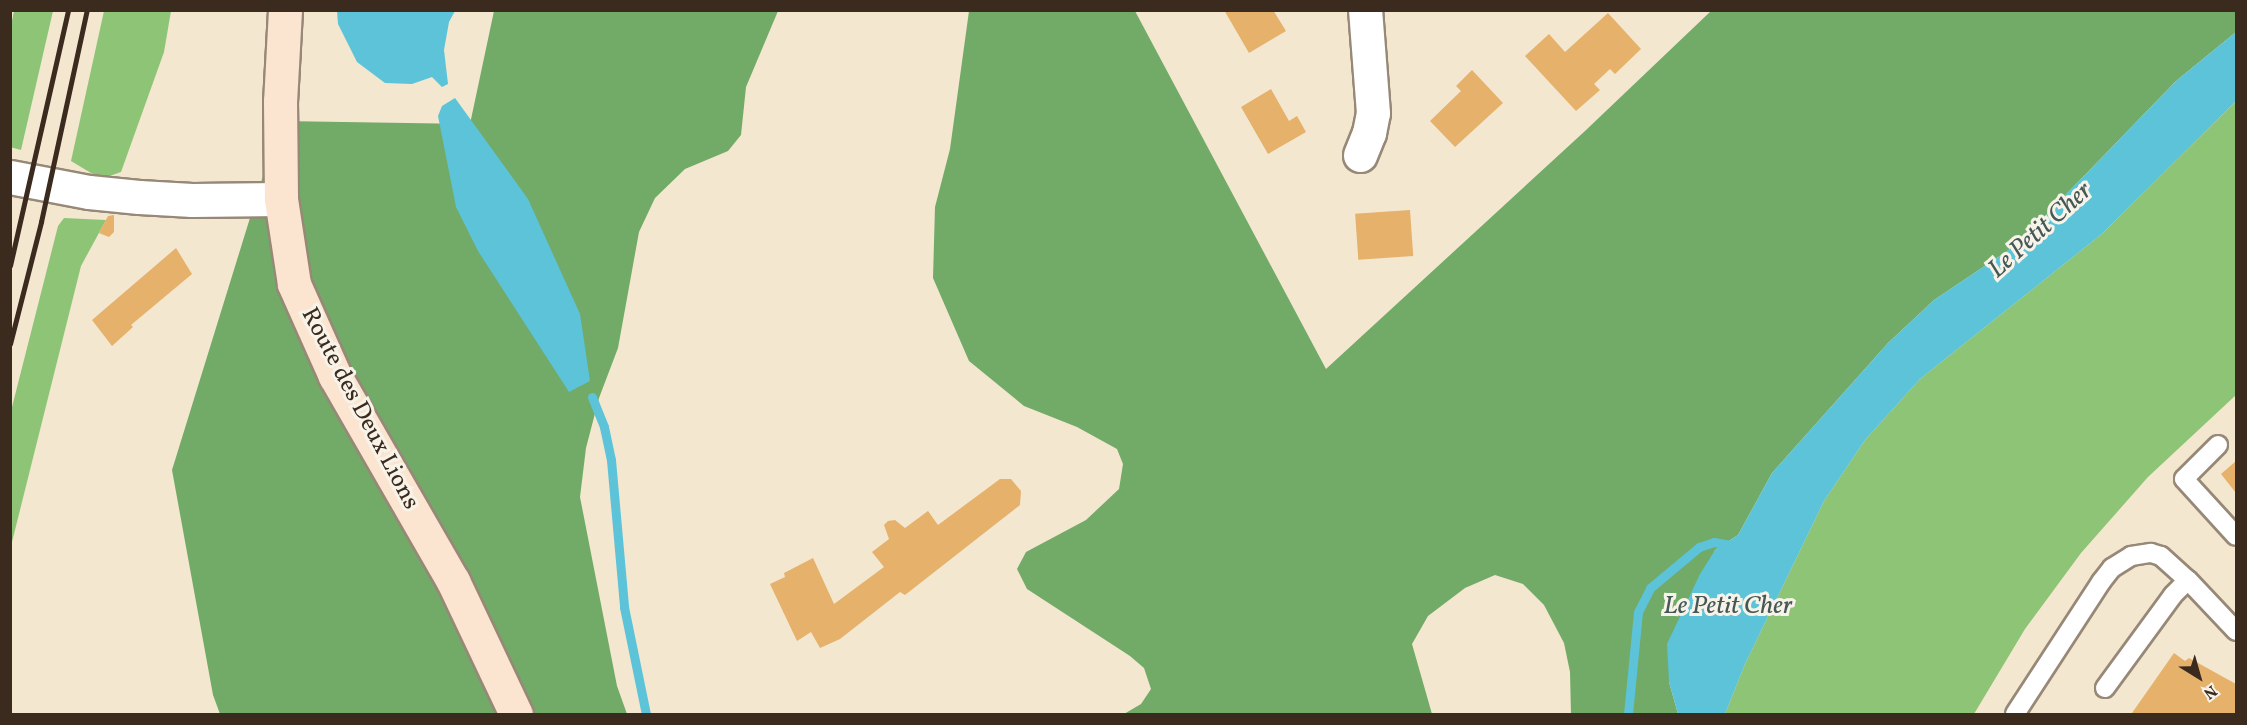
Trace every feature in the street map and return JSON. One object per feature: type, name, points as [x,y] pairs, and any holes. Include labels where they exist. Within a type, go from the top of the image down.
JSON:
[{"type":"street","name":"Route des Deux Lions","points":[[285,10],[280,101],[281,199],[294,284],[335,376],[453,581],[516,714]]},
{"type":"street","points":[[1360,155],[1369,133],[1373,113],[1365,10]]},
{"type":"street","points":[[10,177],[89,192],[139,197],[192,200],[281,199]]},
{"type":"lane","points":[[2218,445],[2184,479],[2236,536]]},
{"type":"lane","points":[[2015,714],[2056,649],[2112,568],[2131,556],[2151,553],[2167,561],[2236,631]]},
{"type":"lane","points":[[2105,688],[2173,595],[2188,580]]},
{"type":"green space","points":[[14,11],[53,11],[21,150],[10,147],[10,31]]},
{"type":"green space","points":[[104,11],[171,11],[164,52],[121,172],[101,179],[71,161]]},
{"type":"green space","points":[[494,11],[778,11],[746,87],[741,135],[728,151],[685,169],[655,198],[639,232],[618,348],[599,398],[586,448],[580,497],[617,686],[627,714],[220,714],[213,695],[172,470],[280,121],[470,124]]},
{"type":"green space","points":[[969,11],[1135,11],[1326,369],[1585,131],[1711,11],[2236,11],[2236,32],[2176,81],[2019,243],[1934,300],[1888,343],[1772,473],[1738,535],[1715,550],[1669,682],[1678,714],[1571,714],[1570,672],[1564,643],[1544,605],[1523,584],[1495,575],[1465,588],[1428,616],[1412,644],[1432,714],[1124,714],[1141,704],[1151,689],[1144,668],[1130,656],[1027,589],[1017,569],[1026,552],[1086,520],[1119,489],[1123,464],[1117,449],[1077,427],[1024,406],[969,361],[933,278],[935,207],[950,149]]},
{"type":"green space","points":[[2236,101],[2236,395],[2148,477],[2081,553],[2025,629],[1974,714],[1725,714],[1745,664],[1824,501],[1865,440],[1920,379],[2103,233]]},
{"type":"green space","points":[[64,218],[106,220],[81,266],[11,546],[11,411],[58,226]]},
{"type":"water","points":[[337,11],[455,11],[449,22],[444,50],[448,84],[442,87],[432,77],[412,84],[385,83],[357,62],[338,24]]},
{"type":"water","name":"Le Petit Cher","points":[[2236,32],[2236,101],[2103,233],[1920,379],[1865,440],[1824,501],[1745,664],[1725,714],[1678,714],[1669,682],[1667,644],[1700,574],[1715,550],[1738,535],[1772,473],[1888,343],[1934,300],[2019,243],[2176,81]]},
{"type":"water","points":[[455,98],[528,199],[580,314],[590,381],[569,392],[478,251],[456,207],[438,116],[442,106]]},
{"type":"building","points":[[1224,10],[1273,10],[1286,31],[1249,53]]},
{"type":"building","points":[[1608,13],[1641,49],[1615,74],[1610,69],[1594,84],[1600,90],[1576,111],[1525,56],[1549,34],[1565,52]]},
{"type":"building","points":[[1472,70],[1503,103],[1455,147],[1430,121],[1461,91],[1456,86]]},
{"type":"building","points":[[1271,89],[1289,121],[1297,116],[1306,132],[1268,154],[1241,107]]},
{"type":"building","points":[[1410,210],[1413,256],[1358,260],[1355,214]]},
{"type":"building","points":[[114,215],[114,232],[109,237],[99,233],[108,216]]},
{"type":"building","points":[[176,248],[192,274],[131,325],[133,327],[112,346],[92,320]]},
{"type":"building","points":[[2236,461],[2236,493],[2221,474]]},
{"type":"building","points":[[1000,479],[1011,479],[1021,491],[1020,505],[905,595],[900,592],[840,639],[820,648],[811,632],[797,641],[770,584],[785,577],[784,573],[813,558],[834,604],[884,567],[872,552],[889,539],[884,525],[888,521],[895,520],[905,528],[928,511],[938,525]]},
{"type":"building","points":[[2174,653],[2185,661],[2189,658],[2236,684],[2236,714],[2132,713]]},
{"type":"waterway","points":[[592,397],[604,427],[611,460],[624,607],[646,714]]},
{"type":"waterway","points":[[1628,714],[1638,612],[1650,588],[1699,547],[1714,542],[1736,546]]},
{"type":"railway","points":[[10,266],[68,10]]},
{"type":"railway","points":[[10,344],[41,222],[87,10]]}]
